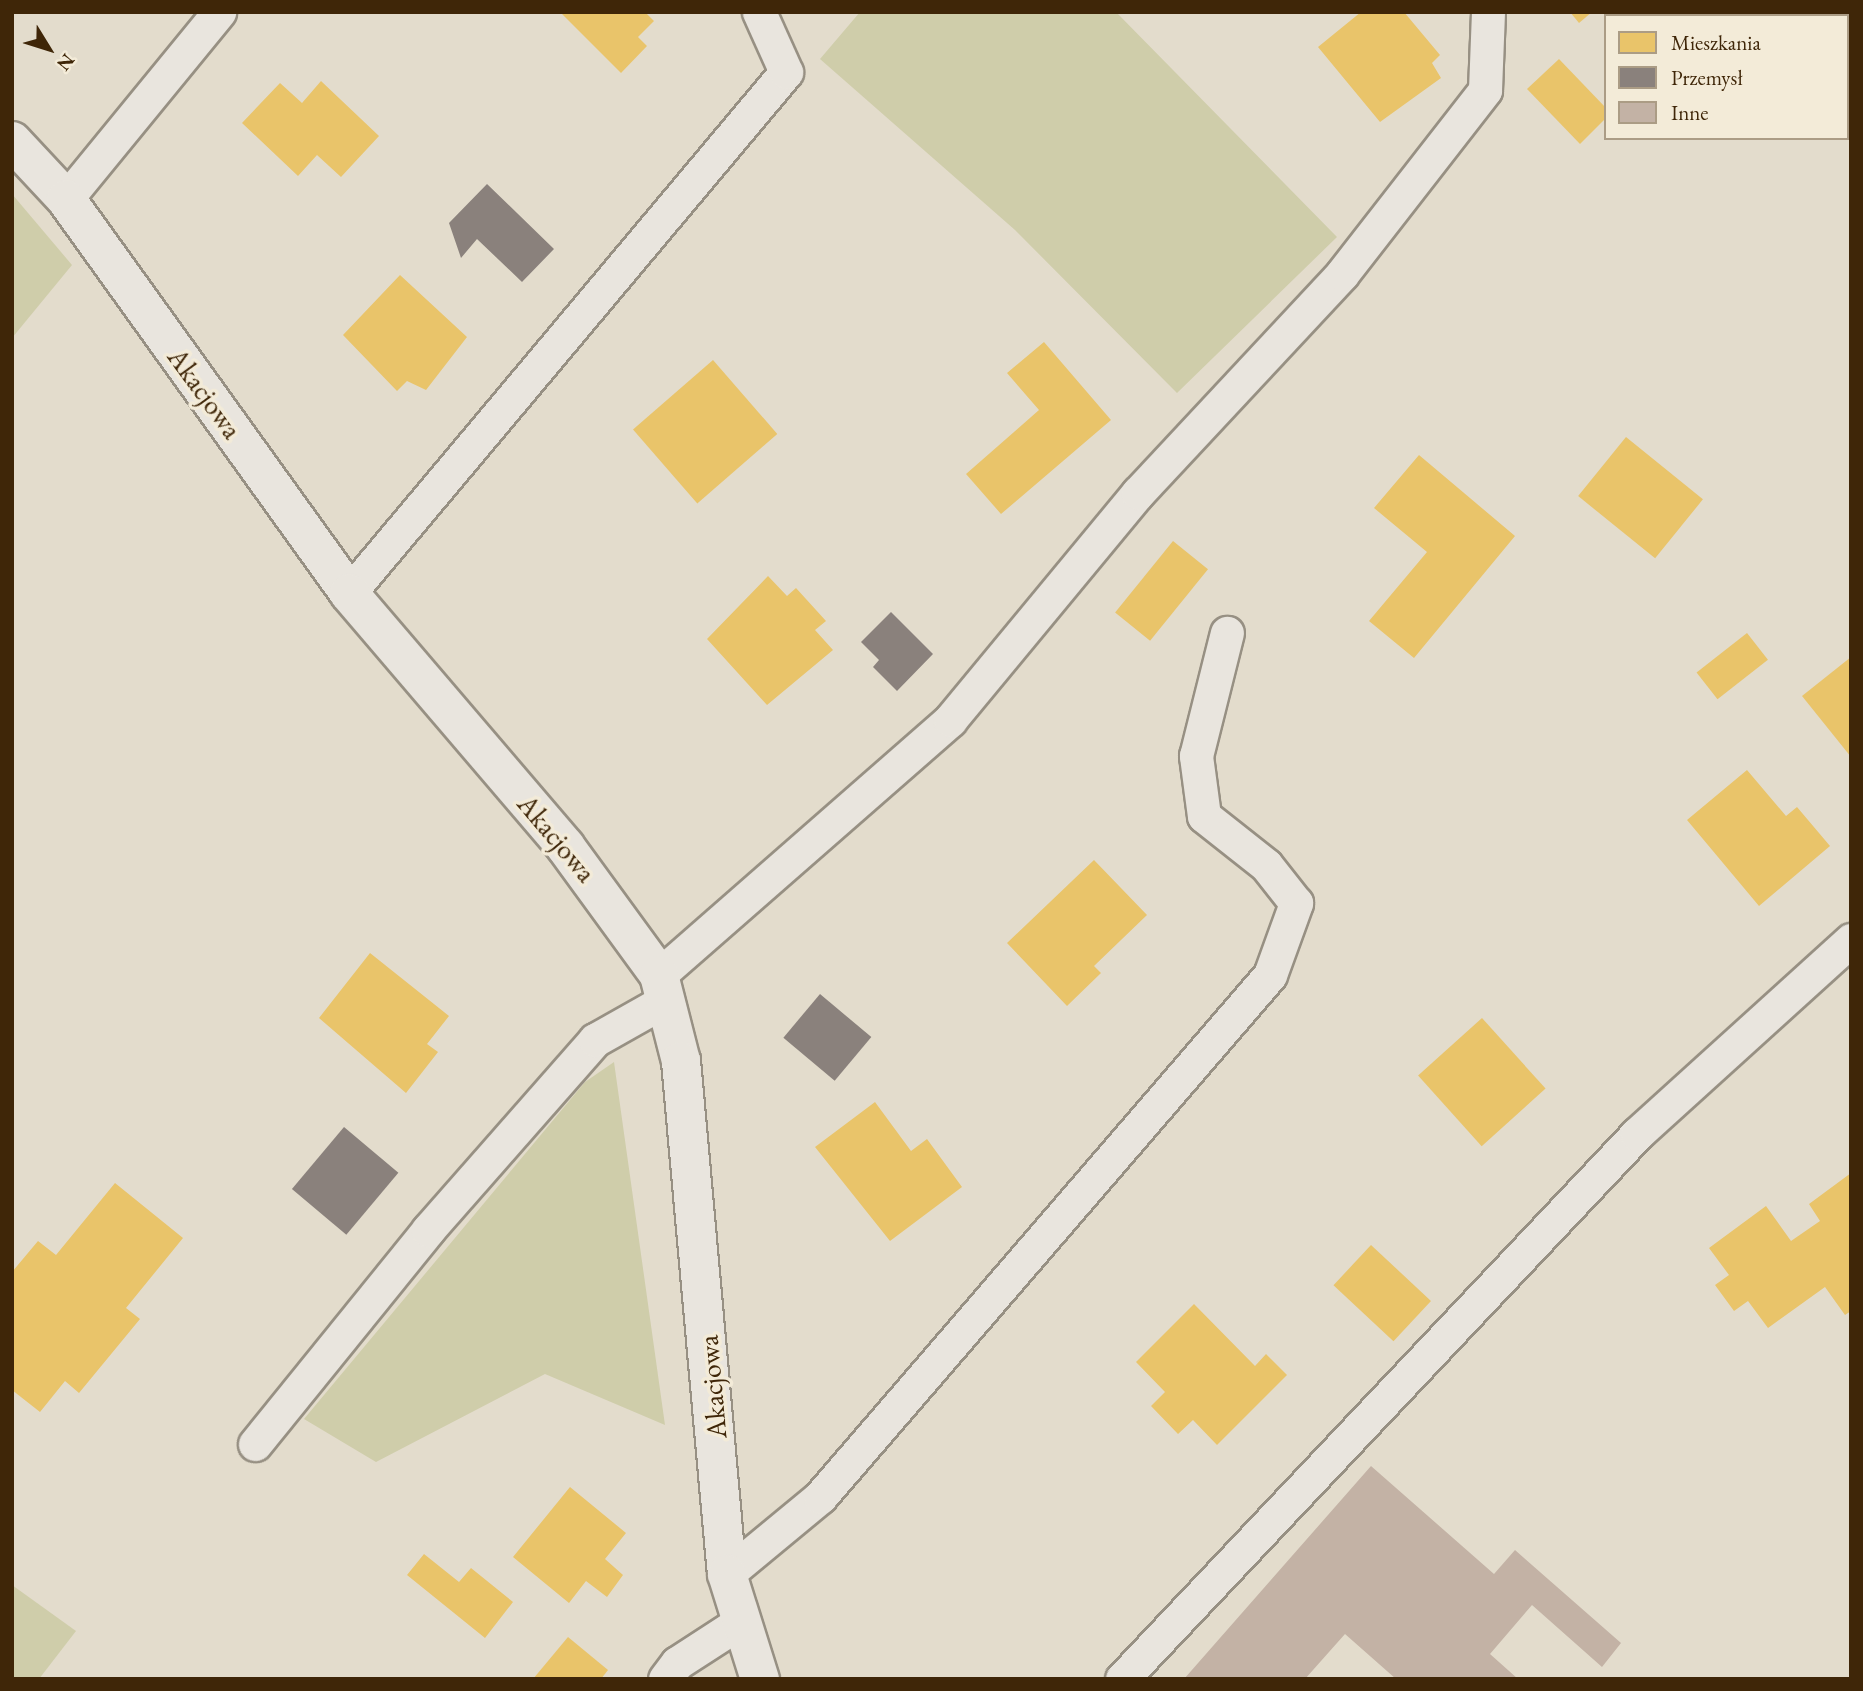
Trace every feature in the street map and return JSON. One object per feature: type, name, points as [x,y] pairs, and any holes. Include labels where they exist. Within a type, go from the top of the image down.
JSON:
[{"type":"street","name":"Akacjowa","points":[[12,141],[66,199],[349,593],[573,856],[662,988],[681,1061],[696,1193],[727,1574],[760,1679]]},
{"type":"lane","points":[[66,199],[219,12]]},
{"type":"lane","points":[[349,593],[786,72],[759,12]]},
{"type":"lane","points":[[254,1444],[428,1230],[595,1040],[662,988],[950,720],[1138,493],[1342,274],[1485,90],[1488,12]]},
{"type":"lane","points":[[727,1574],[820,1497],[1270,975],[1296,903],[1266,865],[1204,816],[1196,756],[1227,633]]},
{"type":"lane","points":[[1122,1679],[1637,1134],[1851,940]]},
{"type":"lane","points":[[665,1679],[677,1663],[742,1621]]},
{"type":"shaded area","points":[[860,12],[1116,12],[1337,237],[1177,393],[1015,230],[820,59]]},
{"type":"shaded area","points":[[12,194],[72,265],[12,338]]},
{"type":"shaded area","points":[[614,1062],[665,1425],[545,1374],[376,1462],[304,1419],[585,1082]]},
{"type":"shaded area","points":[[12,1585],[76,1631],[39,1679],[12,1679]]},
{"type":"building: Mieszkania","points":[[560,12],[645,12],[654,21],[638,37],[647,46],[621,73]]},
{"type":"building: Mieszkania","points":[[1361,12],[1404,12],[1440,55],[1432,63],[1441,78],[1380,122],[1318,47]]},
{"type":"building: Mieszkania","points":[[1570,12],[1592,12],[1579,23]]},
{"type":"building: Mieszkania","points":[[1559,59],[1604,106],[1604,120],[1580,144],[1527,89]]},
{"type":"building: Mieszkania","points":[[1851,63],[1851,126],[1849,122]]},
{"type":"building: Mieszkania","points":[[321,81],[379,136],[341,177],[317,155],[298,176],[242,123],[280,83],[302,103]]},
{"type":"building: Mieszkania","points":[[400,275],[467,337],[426,390],[407,381],[397,391],[343,335]]},
{"type":"building: Mieszkania","points":[[1044,342],[1111,420],[1001,514],[966,474],[1039,410],[1007,373]]},
{"type":"building: Mieszkania","points":[[713,360],[777,434],[697,504],[633,430]]},
{"type":"building: Mieszkania","points":[[1626,437],[1703,499],[1655,558],[1578,496]]},
{"type":"building: Mieszkania","points":[[1419,455],[1515,536],[1414,658],[1369,621],[1427,552],[1374,508]]},
{"type":"building: Mieszkania","points":[[1173,541],[1208,569],[1150,641],[1115,612]]},
{"type":"building: Mieszkania","points":[[768,576],[787,596],[796,588],[826,621],[815,630],[833,650],[767,705],[707,639]]},
{"type":"building: Mieszkania","points":[[1747,633],[1768,660],[1717,699],[1697,672]]},
{"type":"building: Mieszkania","points":[[1851,657],[1851,757],[1802,696]]},
{"type":"building: Mieszkania","points":[[1747,770],[1786,816],[1797,807],[1830,846],[1759,906],[1687,820]]},
{"type":"building: Mieszkania","points":[[1094,860],[1147,915],[1094,966],[1101,973],[1067,1006],[1007,943]]},
{"type":"building: Mieszkania","points":[[370,953],[449,1016],[427,1044],[438,1052],[406,1093],[319,1018]]},
{"type":"building: Mieszkania","points":[[1482,1018],[1546,1089],[1482,1146],[1418,1076]]},
{"type":"building: Mieszkania","points":[[875,1102],[911,1151],[927,1139],[962,1187],[890,1241],[815,1147]]},
{"type":"building: Mieszkania","points":[[1851,1173],[1851,1311],[1845,1315],[1825,1287],[1768,1328],[1748,1301],[1734,1311],[1715,1285],[1729,1275],[1709,1248],[1766,1206],[1791,1241],[1820,1221],[1809,1204]]},
{"type":"building: Mieszkania","points":[[115,1183],[183,1238],[126,1308],[140,1319],[79,1393],[65,1381],[40,1412],[12,1390],[12,1272],[38,1241],[56,1255]]},
{"type":"building: Mieszkania","points":[[1371,1245],[1431,1301],[1393,1341],[1333,1285]]},
{"type":"building: Mieszkania","points":[[1194,1304],[1255,1366],[1266,1354],[1287,1375],[1217,1445],[1193,1420],[1178,1434],[1151,1406],[1165,1392],[1136,1362]]},
{"type":"building: Mieszkania","points":[[570,1487],[626,1533],[605,1559],[623,1575],[607,1597],[586,1581],[569,1603],[513,1557]]},
{"type":"building: Mieszkania","points":[[424,1554],[459,1582],[471,1568],[513,1602],[485,1638],[407,1575]]},
{"type":"building: Mieszkania","points":[[568,1637],[608,1670],[601,1679],[533,1679]]},
{"type":"building: Przemysł","points":[[487,184],[554,249],[522,282],[477,239],[461,258],[449,223]]},
{"type":"building: Przemysł","points":[[891,612],[933,654],[897,691],[873,667],[879,660],[861,642]]},
{"type":"building: Przemysł","points":[[820,994],[871,1037],[835,1081],[783,1038]]},
{"type":"building: Przemysł","points":[[344,1127],[398,1173],[346,1235],[292,1189]]},
{"type":"building: Inne","points":[[1371,1466],[1494,1574],[1515,1550],[1621,1643],[1602,1667],[1532,1605],[1490,1654],[1518,1679],[1396,1679],[1345,1634],[1305,1679],[1184,1679]]}]
